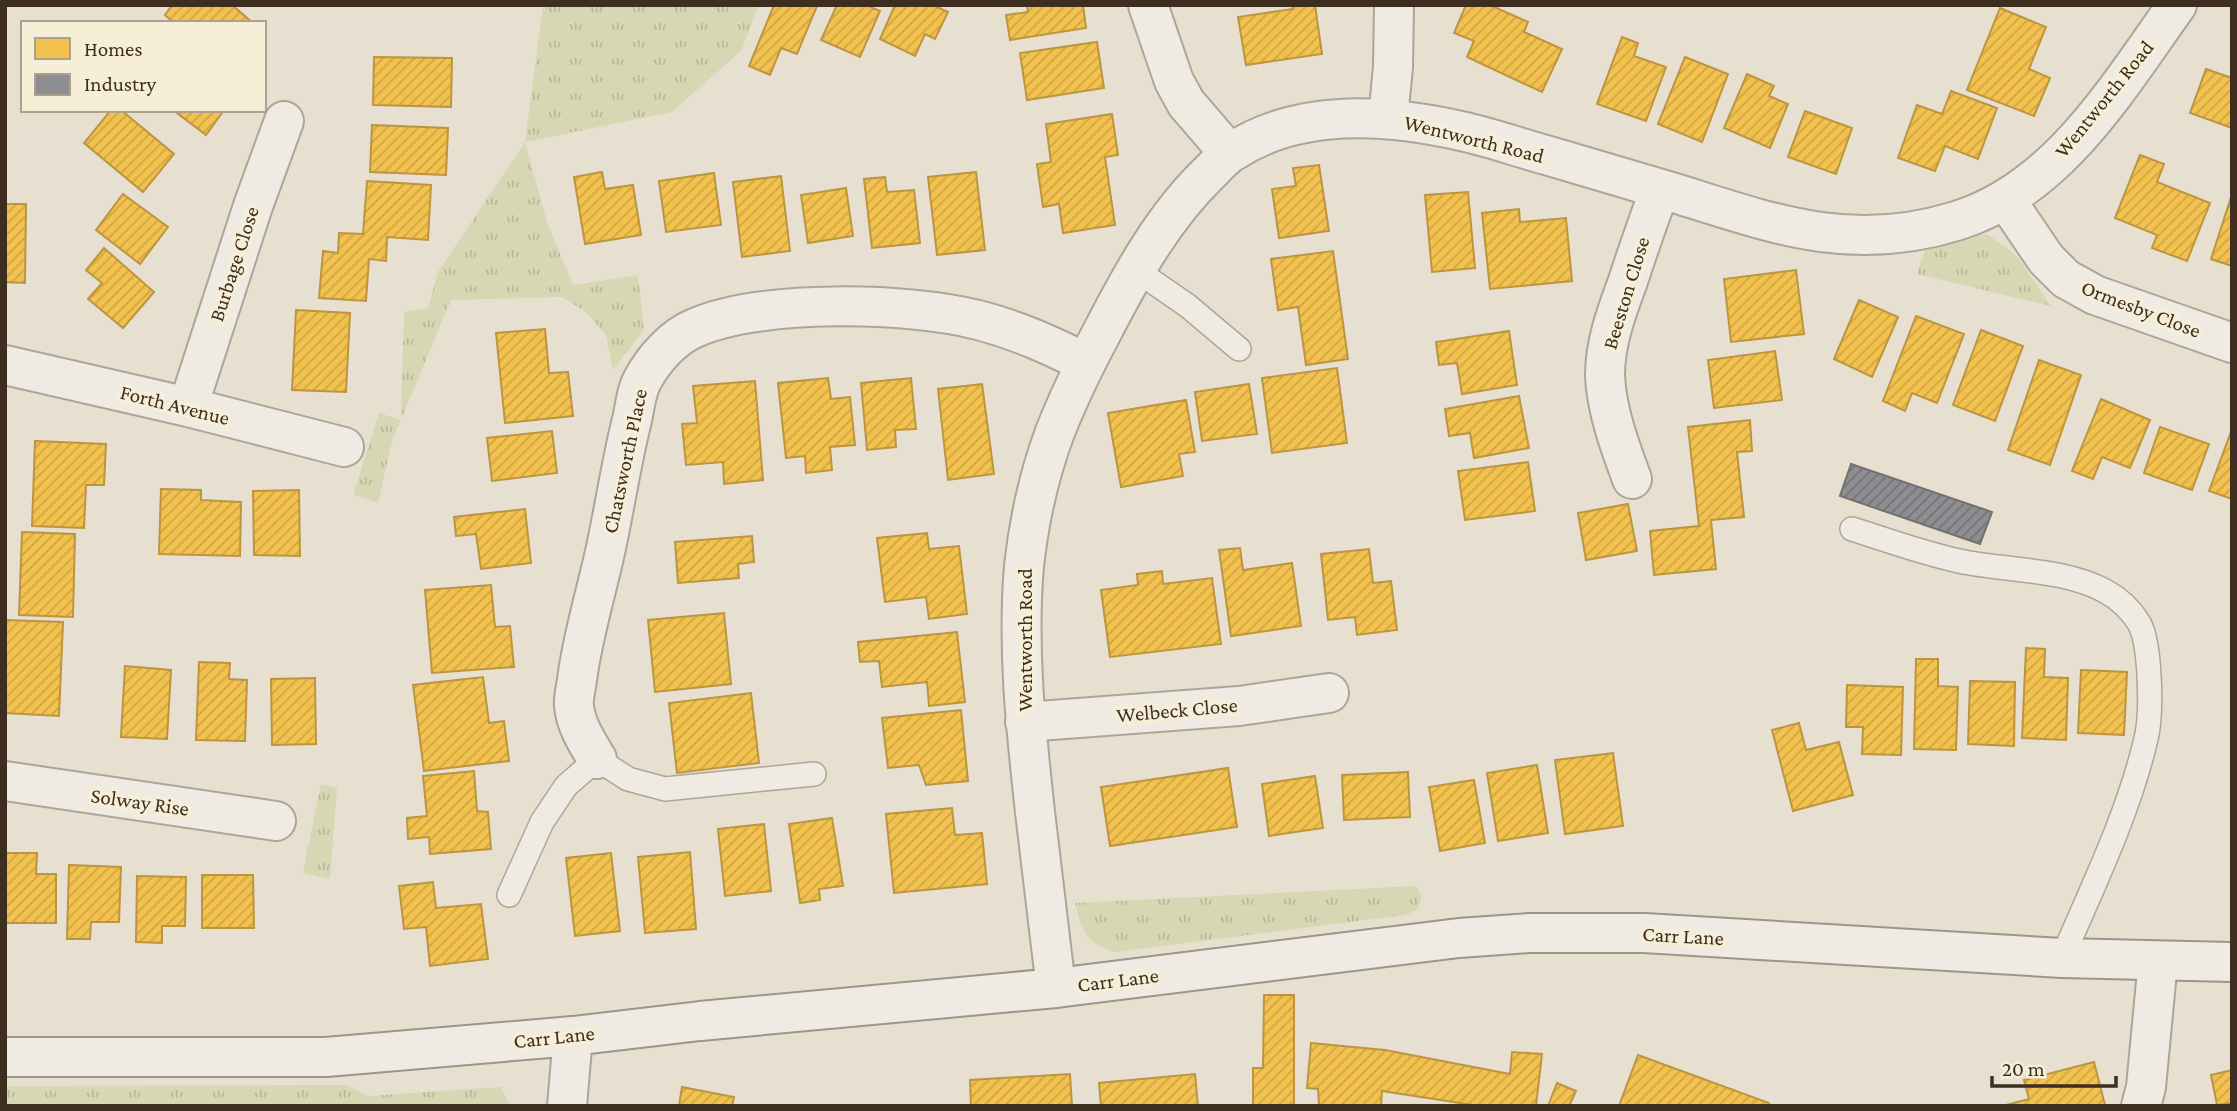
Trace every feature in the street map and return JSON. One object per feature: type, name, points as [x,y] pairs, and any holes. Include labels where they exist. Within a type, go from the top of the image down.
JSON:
[{"type":"street","points":[[1149,5],[1174,81],[1186,103],[1229,153]]},
{"type":"street","points":[[1388,118],[1395,5]]},
{"type":"street","name":"Wentworth Road","points":[[1056,988],[1025,722],[1021,625],[1025,564],[1034,500],[1054,433],[1086,363],[1136,271],[1162,227],[1194,187],[1229,153],[1289,125],[1326,120],[1388,118],[1466,132],[1775,225],[1837,236],[1899,234],[1957,221],[2006,200],[2042,173],[2080,135],[2177,5]]},
{"type":"street","name":"Burbage Close","points":[[188,407],[253,206],[284,121]]},
{"type":"street","name":"Beeston Close","points":[[1632,479],[1608,399],[1606,355],[1610,334],[1660,189]]},
{"type":"street","name":"Ormesby Close","points":[[2006,200],[2046,258],[2066,279],[2095,295],[2232,343]]},
{"type":"street","name":"Chatsworth Place","points":[[597,759],[581,732],[574,704],[579,662],[641,382],[673,342],[693,328],[725,317],[785,309],[849,306],[918,311],[975,319],[1027,334],[1086,363]]},
{"type":"street","name":"Forth Avenue","points":[[5,365],[188,407],[344,447]]},
{"type":"street","name":"Welbeck Close","points":[[1025,722],[1239,706],[1329,693]]},
{"type":"street","name":"Solway Rise","points":[[5,781],[276,821]]},
{"type":"street","name":"Carr Lane","points":[[5,1057],[326,1057],[573,1036],[803,1010],[1056,988],[1460,938],[1530,933],[1644,933],[2062,958],[2232,962]]},
{"type":"street","points":[[2141,1106],[2146,1087],[2158,961]]},
{"type":"street","points":[[567,1106],[573,1036]]},
{"type":"lane","points":[[1136,271],[1188,306],[1239,349]]},
{"type":"lane","points":[[1852,529],[1961,561],[2080,581],[2120,600],[2140,625],[2150,673],[2147,737],[2119,825],[2062,958]]},
{"type":"lane","points":[[509,895],[542,822],[566,786],[597,759],[628,779],[665,789],[814,774]]},
{"type":"green space","points":[[543,5],[759,5],[741,51],[672,112],[525,142]]},
{"type":"green space","points":[[525,142],[547,222],[573,285],[638,275],[644,330],[613,370],[606,335],[585,311],[561,297],[451,300],[401,419],[404,312],[428,308],[438,272]]},
{"type":"green space","points":[[1987,234],[2016,255],[2051,306],[1917,274],[1926,246]]},
{"type":"green space","points":[[379,413],[401,420],[392,441],[378,503],[353,495]]},
{"type":"green space","points":[[321,784],[337,788],[330,879],[303,873]]},
{"type":"green space","points":[[1417,886],[1421,898],[1417,910],[1405,915],[1114,952],[1097,944],[1086,934],[1075,903]]},
{"type":"green space","points":[[348,1085],[367,1096],[501,1087],[510,1106],[5,1106],[5,1086]]},
{"type":"building: Homes","points":[[172,5],[232,5],[251,21],[172,21],[165,15]]},
{"type":"building: Homes","points":[[774,5],[817,6],[797,54],[781,48],[770,75],[749,66]]},
{"type":"building: Homes","points":[[837,5],[866,5],[880,11],[860,57],[821,40]]},
{"type":"building: Homes","points":[[895,5],[933,5],[948,12],[935,39],[925,34],[915,56],[880,39]]},
{"type":"building: Homes","points":[[1027,5],[1083,5],[1086,28],[1010,40],[1006,15],[1028,12]]},
{"type":"building: Homes","points":[[1292,5],[1315,5],[1322,54],[1246,65],[1238,17],[1293,9]]},
{"type":"building: Homes","points":[[1466,5],[1490,5],[1528,22],[1524,32],[1562,49],[1542,92],[1467,57],[1474,41],[1454,33]]},
{"type":"building: Homes","points":[[2000,8],[2046,27],[2029,69],[2050,78],[2034,116],[1967,90]]},
{"type":"building: Homes","points":[[1622,37],[1638,43],[1634,56],[1666,67],[1646,121],[1597,104]]},
{"type":"building: Homes","points":[[1097,42],[1104,88],[1027,100],[1020,53]]},
{"type":"building: Homes","points":[[374,57],[452,58],[451,107],[373,105]]},
{"type":"building: Homes","points":[[1685,57],[1728,74],[1702,142],[1658,124]]},
{"type":"building: Homes","points":[[2206,69],[2232,78],[2232,128],[2190,113]]},
{"type":"building: Homes","points":[[1747,74],[1774,86],[1769,96],[1788,104],[1770,148],[1724,128]]},
{"type":"building: Homes","points":[[1951,91],[1997,108],[1978,159],[1945,146],[1935,171],[1898,158],[1917,105],[1942,114]]},
{"type":"building: Homes","points":[[1805,111],[1852,128],[1836,174],[1788,157]]},
{"type":"building: Homes","points":[[109,112],[123,112],[174,154],[143,192],[84,143]]},
{"type":"building: Homes","points":[[176,112],[223,112],[206,135]]},
{"type":"building: Homes","points":[[1112,114],[1118,155],[1105,157],[1115,225],[1063,233],[1059,204],[1043,207],[1037,164],[1051,162],[1046,124]]},
{"type":"building: Homes","points":[[372,125],[448,128],[446,175],[370,172]]},
{"type":"building: Homes","points":[[2140,155],[2164,164],[2157,182],[2210,203],[2187,261],[2152,248],[2157,235],[2115,218]]},
{"type":"building: Homes","points":[[1319,165],[1329,231],[1279,238],[1272,189],[1296,186],[1293,168]]},
{"type":"building: Homes","points":[[602,172],[605,189],[633,185],[641,235],[585,244],[574,177]]},
{"type":"building: Homes","points":[[976,172],[985,250],[937,255],[928,177]]},
{"type":"building: Homes","points":[[714,173],[721,225],[666,232],[659,181]]},
{"type":"building: Homes","points":[[781,176],[790,251],[742,257],[733,182]]},
{"type":"building: Homes","points":[[885,177],[887,192],[914,190],[920,243],[872,248],[864,179]]},
{"type":"building: Homes","points":[[367,181],[431,185],[428,240],[387,237],[386,261],[369,259],[366,301],[319,298],[323,251],[338,253],[339,233],[363,234]]},
{"type":"building: Homes","points":[[846,188],[853,236],[808,243],[801,195]]},
{"type":"building: Homes","points":[[1468,192],[1475,268],[1432,272],[1425,195]]},
{"type":"building: Homes","points":[[123,194],[168,227],[140,264],[96,230]]},
{"type":"building: Homes","points":[[2232,194],[2232,266],[2211,259]]},
{"type":"building: Homes","points":[[5,204],[26,204],[25,283],[5,282]]},
{"type":"building: Homes","points":[[1519,209],[1520,222],[1566,218],[1572,281],[1490,289],[1482,213]]},
{"type":"building: Homes","points":[[104,248],[154,292],[123,328],[88,299],[102,283],[86,270]]},
{"type":"building: Homes","points":[[1333,251],[1348,359],[1306,365],[1298,307],[1278,310],[1271,259]]},
{"type":"building: Homes","points":[[1796,270],[1804,334],[1731,342],[1724,279]]},
{"type":"building: Homes","points":[[1859,300],[1898,317],[1872,377],[1834,359]]},
{"type":"building: Homes","points":[[296,310],[350,313],[346,392],[292,390]]},
{"type":"building: Homes","points":[[1916,316],[1964,334],[1937,403],[1912,393],[1905,411],[1883,401]]},
{"type":"building: Homes","points":[[545,329],[549,373],[568,372],[573,416],[505,423],[496,333]]},
{"type":"building: Homes","points":[[1981,330],[2023,346],[1995,421],[1953,405]]},
{"type":"building: Homes","points":[[1509,331],[1517,385],[1462,394],[1457,363],[1439,365],[1436,342]]},
{"type":"building: Homes","points":[[1775,351],[1782,400],[1714,408],[1708,360]]},
{"type":"building: Homes","points":[[2039,360],[2081,375],[2050,465],[2008,450]]},
{"type":"building: Homes","points":[[1337,368],[1347,443],[1272,453],[1262,378]]},
{"type":"building: Homes","points":[[828,378],[831,399],[850,397],[855,445],[830,447],[832,470],[806,473],[805,456],[786,458],[778,383]]},
{"type":"building: Homes","points":[[911,378],[916,429],[895,430],[896,447],[867,450],[861,383]]},
{"type":"building: Homes","points":[[755,381],[763,480],[724,484],[723,462],[686,465],[682,424],[697,423],[693,386]]},
{"type":"building: Homes","points":[[982,384],[994,474],[948,480],[938,389]]},
{"type":"building: Homes","points":[[1249,384],[1257,434],[1202,441],[1195,392]]},
{"type":"building: Homes","points":[[1519,396],[1529,448],[1474,458],[1470,433],[1449,436],[1445,409]]},
{"type":"building: Homes","points":[[2101,399],[2150,420],[2130,468],[2102,457],[2093,479],[2072,471]]},
{"type":"building: Homes","points":[[1186,400],[1195,452],[1179,454],[1183,476],[1121,487],[1108,413]]},
{"type":"building: Homes","points":[[1750,420],[1752,451],[1737,452],[1744,517],[1711,520],[1716,569],[1654,575],[1650,531],[1699,526],[1688,427]]},
{"type":"building: Homes","points":[[2160,427],[2209,444],[2192,490],[2144,473]]},
{"type":"building: Homes","points":[[2232,429],[2232,499],[2209,491]]},
{"type":"building: Homes","points":[[552,431],[557,473],[492,481],[487,438]]},
{"type":"building: Homes","points":[[35,441],[106,444],[104,485],[86,485],[84,528],[32,526]]},
{"type":"building: Homes","points":[[1528,462],[1535,511],[1465,520],[1458,471]]},
{"type":"building: Homes","points":[[161,489],[201,490],[201,500],[241,502],[240,556],[159,554]]},
{"type":"building: Homes","points":[[299,490],[300,556],[254,555],[253,491]]},
{"type":"building: Homes","points":[[1628,504],[1637,551],[1586,560],[1578,513]]},
{"type":"building: Homes","points":[[525,509],[531,563],[481,569],[476,534],[456,536],[454,517]]},
{"type":"building: Homes","points":[[22,532],[75,534],[73,617],[19,615]]},
{"type":"building: Homes","points":[[927,533],[929,549],[959,546],[967,614],[929,619],[926,597],[885,602],[877,538]]},
{"type":"building: Homes","points":[[752,536],[754,562],[738,564],[739,578],[678,583],[675,542]]},
{"type":"building: Homes","points":[[1240,548],[1243,570],[1292,563],[1301,626],[1231,636],[1219,550]]},
{"type":"building: Homes","points":[[1369,549],[1373,583],[1391,581],[1397,630],[1357,635],[1355,617],[1328,620],[1321,554]]},
{"type":"building: Homes","points":[[1162,571],[1163,584],[1212,578],[1221,644],[1110,657],[1101,590],[1138,585],[1137,574]]},
{"type":"building: Homes","points":[[491,585],[495,627],[510,626],[514,667],[432,673],[425,590]]},
{"type":"building: Homes","points":[[724,613],[731,684],[655,692],[648,620]]},
{"type":"building: Homes","points":[[5,620],[63,622],[59,716],[5,713]]},
{"type":"building: Homes","points":[[957,632],[965,702],[929,706],[927,682],[882,687],[879,661],[860,662],[858,642]]},
{"type":"building: Homes","points":[[2026,648],[2045,649],[2044,677],[2068,678],[2066,740],[2022,738]]},
{"type":"building: Homes","points":[[1916,659],[1938,659],[1938,686],[1958,687],[1956,750],[1914,749]]},
{"type":"building: Homes","points":[[199,662],[230,663],[229,679],[247,680],[245,741],[196,740]]},
{"type":"building: Homes","points":[[125,666],[171,670],[167,739],[121,737]]},
{"type":"building: Homes","points":[[2081,670],[2127,672],[2124,735],[2078,733]]},
{"type":"building: Homes","points":[[483,677],[489,723],[504,721],[509,761],[424,771],[413,685]]},
{"type":"building: Homes","points":[[315,678],[316,744],[272,745],[271,679]]},
{"type":"building: Homes","points":[[1970,681],[2015,682],[2014,746],[1968,744]]},
{"type":"building: Homes","points":[[1847,685],[1903,687],[1901,755],[1862,754],[1863,727],[1846,727]]},
{"type":"building: Homes","points":[[751,693],[759,763],[677,773],[669,703]]},
{"type":"building: Homes","points":[[961,710],[968,781],[926,785],[919,765],[888,768],[882,718]]},
{"type":"building: Homes","points":[[1799,723],[1806,750],[1839,742],[1853,795],[1793,811],[1772,730]]},
{"type":"building: Homes","points":[[1613,753],[1623,826],[1565,834],[1555,760]]},
{"type":"building: Homes","points":[[1537,765],[1548,833],[1498,841],[1487,773]]},
{"type":"building: Homes","points":[[1228,768],[1237,827],[1110,846],[1101,787]]},
{"type":"building: Homes","points":[[474,771],[477,811],[488,812],[491,849],[430,854],[429,837],[408,839],[407,818],[427,816],[423,776]]},
{"type":"building: Homes","points":[[1408,772],[1410,817],[1344,820],[1342,775]]},
{"type":"building: Homes","points":[[1315,776],[1323,828],[1269,836],[1262,784]]},
{"type":"building: Homes","points":[[1474,780],[1485,843],[1440,851],[1429,787]]},
{"type":"building: Homes","points":[[952,808],[955,835],[982,833],[987,884],[894,893],[886,814]]},
{"type":"building: Homes","points":[[832,818],[843,886],[819,889],[820,900],[800,903],[789,824]]},
{"type":"building: Homes","points":[[764,824],[771,891],[725,896],[718,829]]},
{"type":"building: Homes","points":[[690,852],[696,929],[645,933],[638,857]]},
{"type":"building: Homes","points":[[5,853],[37,853],[36,874],[56,874],[56,923],[5,923]]},
{"type":"building: Homes","points":[[611,853],[620,931],[575,936],[566,858]]},
{"type":"building: Homes","points":[[69,865],[121,867],[119,922],[91,922],[90,939],[67,939]]},
{"type":"building: Homes","points":[[202,875],[253,875],[254,928],[202,928]]},
{"type":"building: Homes","points":[[137,876],[186,877],[185,926],[162,926],[162,943],[136,942]]},
{"type":"building: Homes","points":[[433,882],[436,908],[481,904],[488,959],[430,966],[426,927],[404,929],[399,886]]},
{"type":"building: Homes","points":[[1264,995],[1294,995],[1294,1106],[1253,1106],[1253,1068],[1263,1068]]},
{"type":"building: Homes","points":[[1311,1043],[1385,1050],[1510,1074],[1512,1052],[1542,1054],[1536,1106],[1479,1106],[1382,1091],[1381,1106],[1319,1106],[1318,1089],[1307,1088]]},
{"type":"building: Homes","points":[[1638,1055],[1769,1103],[1768,1106],[1619,1106]]},
{"type":"building: Homes","points":[[2094,1062],[2105,1105],[2002,1106],[2029,1099],[2024,1080]]},
{"type":"building: Homes","points":[[2232,1070],[2232,1103],[2217,1105],[2211,1075]]},
{"type":"building: Homes","points":[[1070,1074],[1072,1106],[971,1106],[970,1080]]},
{"type":"building: Homes","points":[[1195,1074],[1198,1106],[1101,1106],[1099,1083]]},
{"type":"building: Homes","points":[[1557,1083],[1576,1091],[1569,1106],[1548,1106]]},
{"type":"building: Homes","points":[[682,1087],[734,1097],[732,1106],[679,1106]]},
{"type":"building: Industry","points":[[1851,464],[1992,512],[1980,544],[1840,496]]}]
